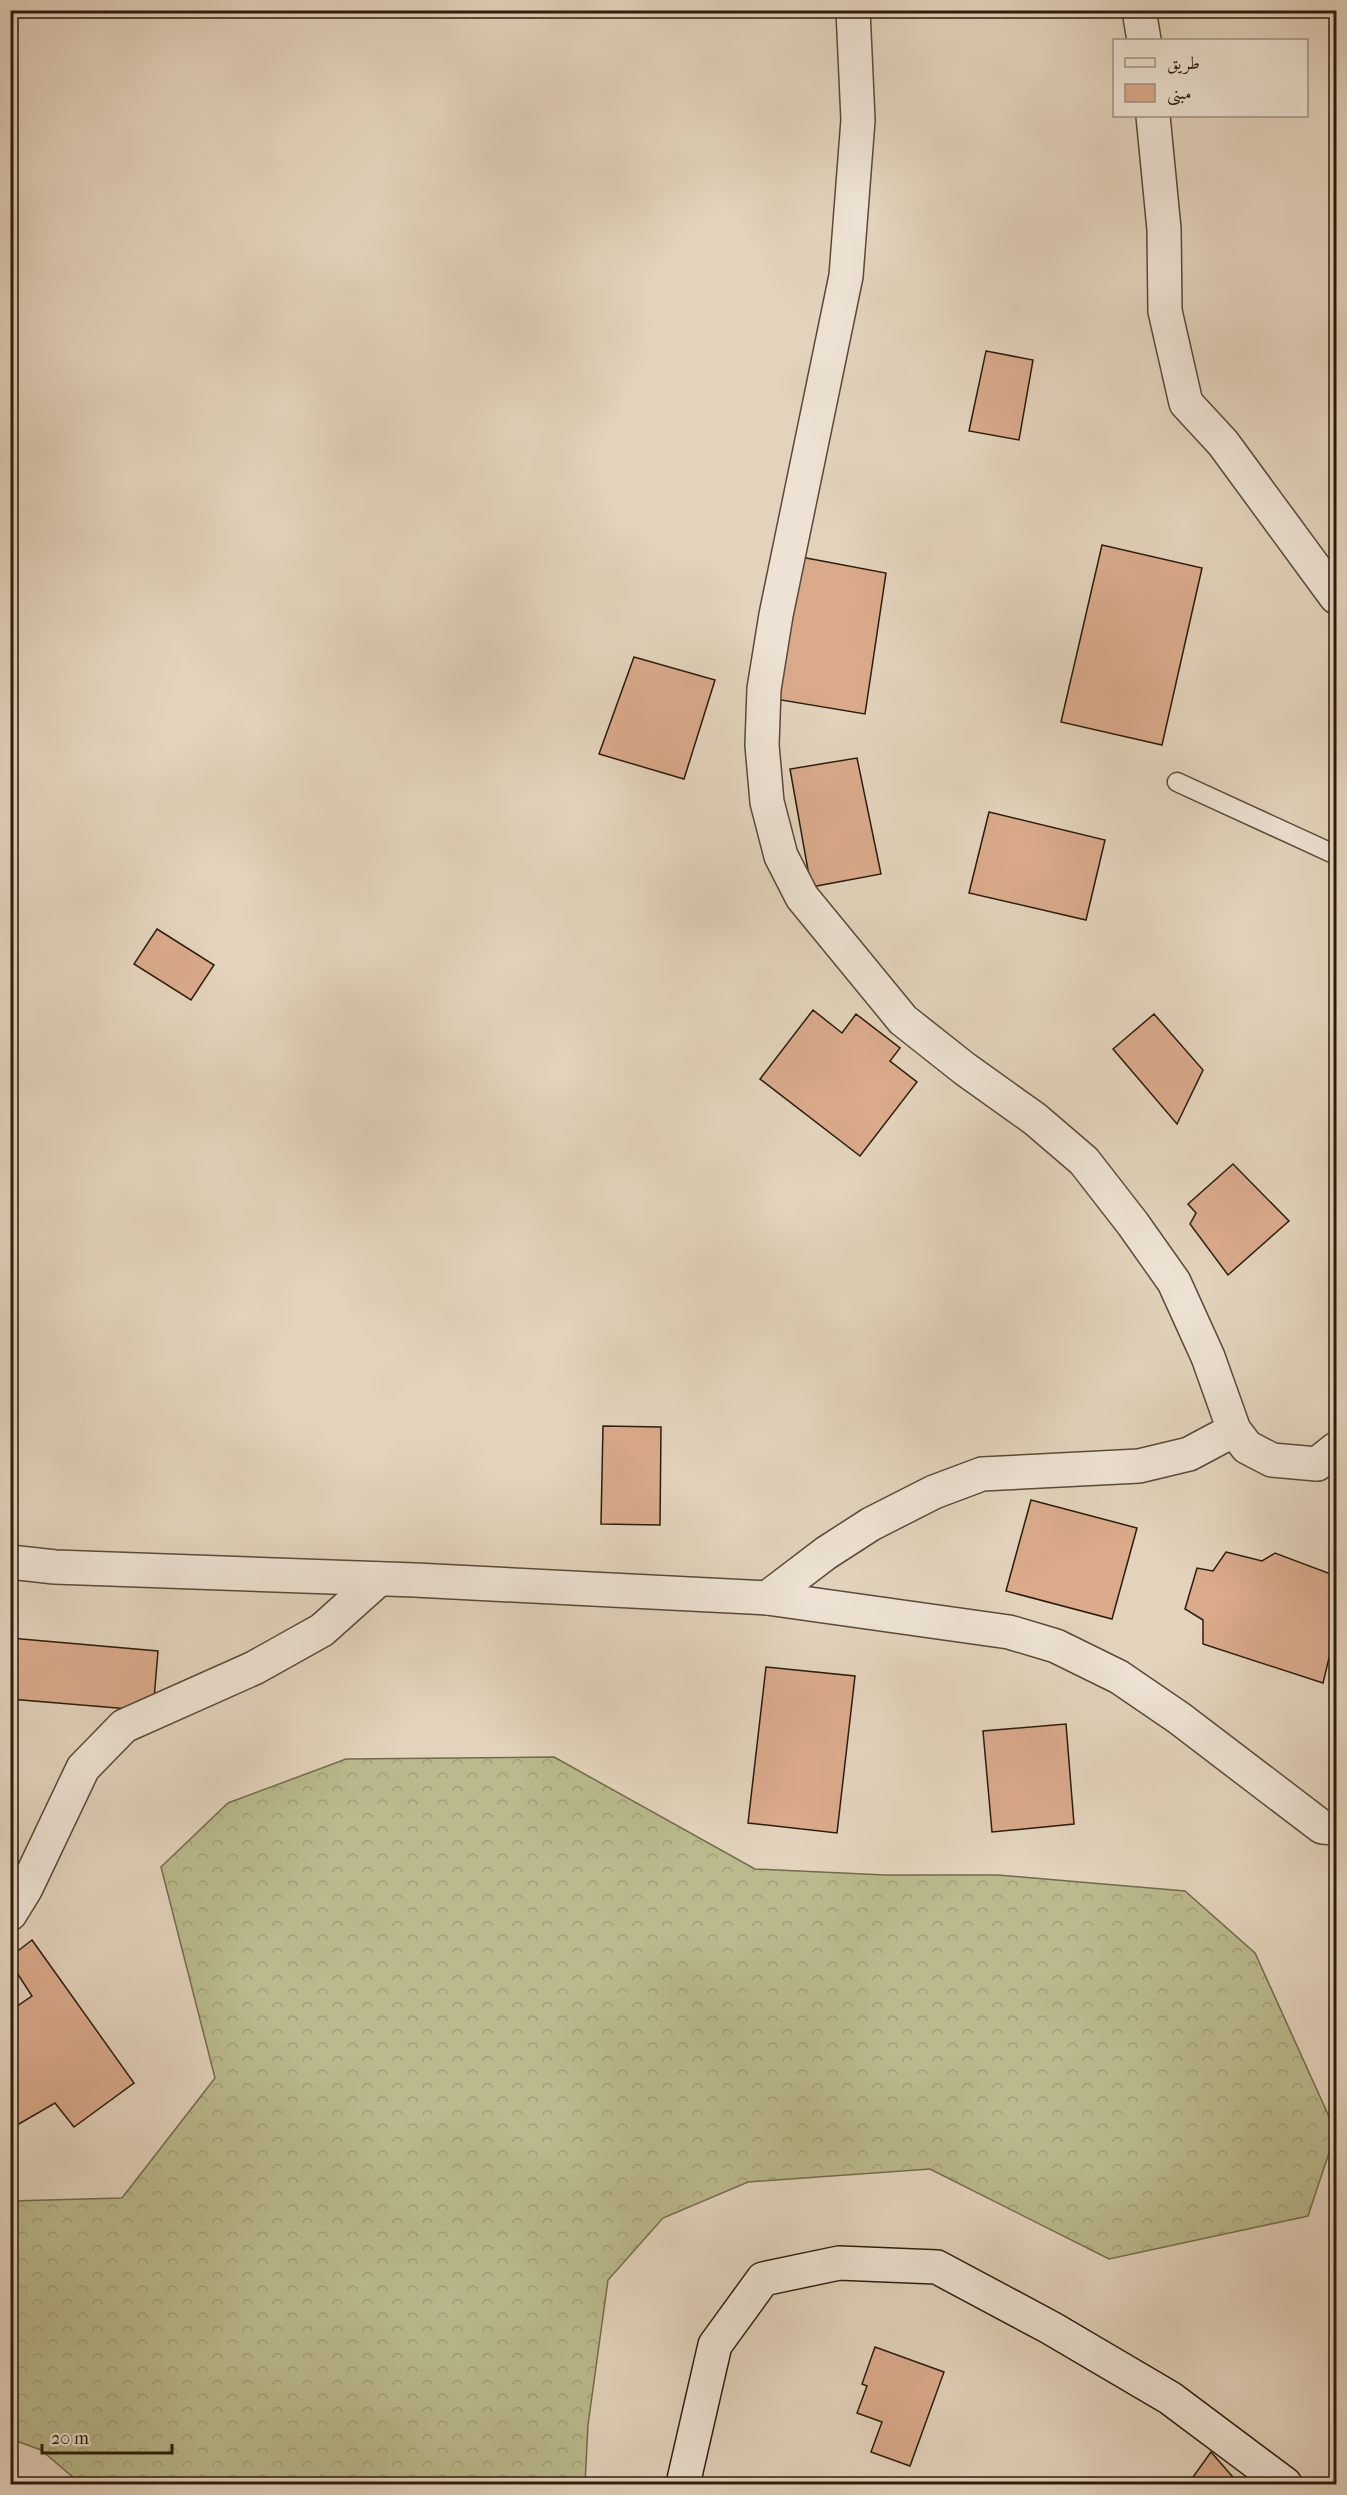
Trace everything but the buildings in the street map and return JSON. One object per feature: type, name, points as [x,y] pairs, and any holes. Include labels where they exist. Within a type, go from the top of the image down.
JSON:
[{"type":"street","points":[[853,10],[858,120],[846,276],[781,592],[764,689],[762,745],[770,813],[781,856],[802,897],[903,1020],[965,1069],[1035,1119],[1076,1154],[1133,1224],[1174,1282],[1208,1357],[1234,1430],[1247,1447],[1272,1460],[1317,1464],[1336,1449]]},
{"type":"street","points":[[1139,10],[1144,39]]},
{"type":"street","points":[[1153,117],[1164,229],[1165,311],[1186,403],[1223,443],[1336,597]]},
{"type":"street","points":[[767,1599],[826,1553],[871,1524],[934,1492],[982,1474],[1139,1466],[1189,1454],[1234,1430]]},
{"type":"street","points":[[10,1562],[55,1567],[379,1579],[767,1599],[922,1618],[1009,1632],[1056,1646],[1119,1677],[1332,1830]]},
{"type":"street","points":[[10,1914],[26,1888],[83,1768],[124,1726],[254,1668],[322,1630],[379,1579]]},
{"type":"street","points":[[683,2484],[715,2345],[763,2279],[839,2263],[937,2267],[1051,2328],[1170,2398],[1285,2484]]},
{"type":"lane","points":[[1177,782],[1336,855]]},
{"type":"green space","points":[[554,1757],[755,1869],[885,1875],[998,1875],[1185,1891],[1255,1953],[1336,2132],[1308,2216],[1109,2259],[930,2169],[748,2182],[663,2218],[608,2280],[588,2425],[585,2484],[81,2484],[41,2450],[11,2439],[11,2201],[122,2198],[215,2078],[161,1867],[228,1803],[346,1759]]}]
